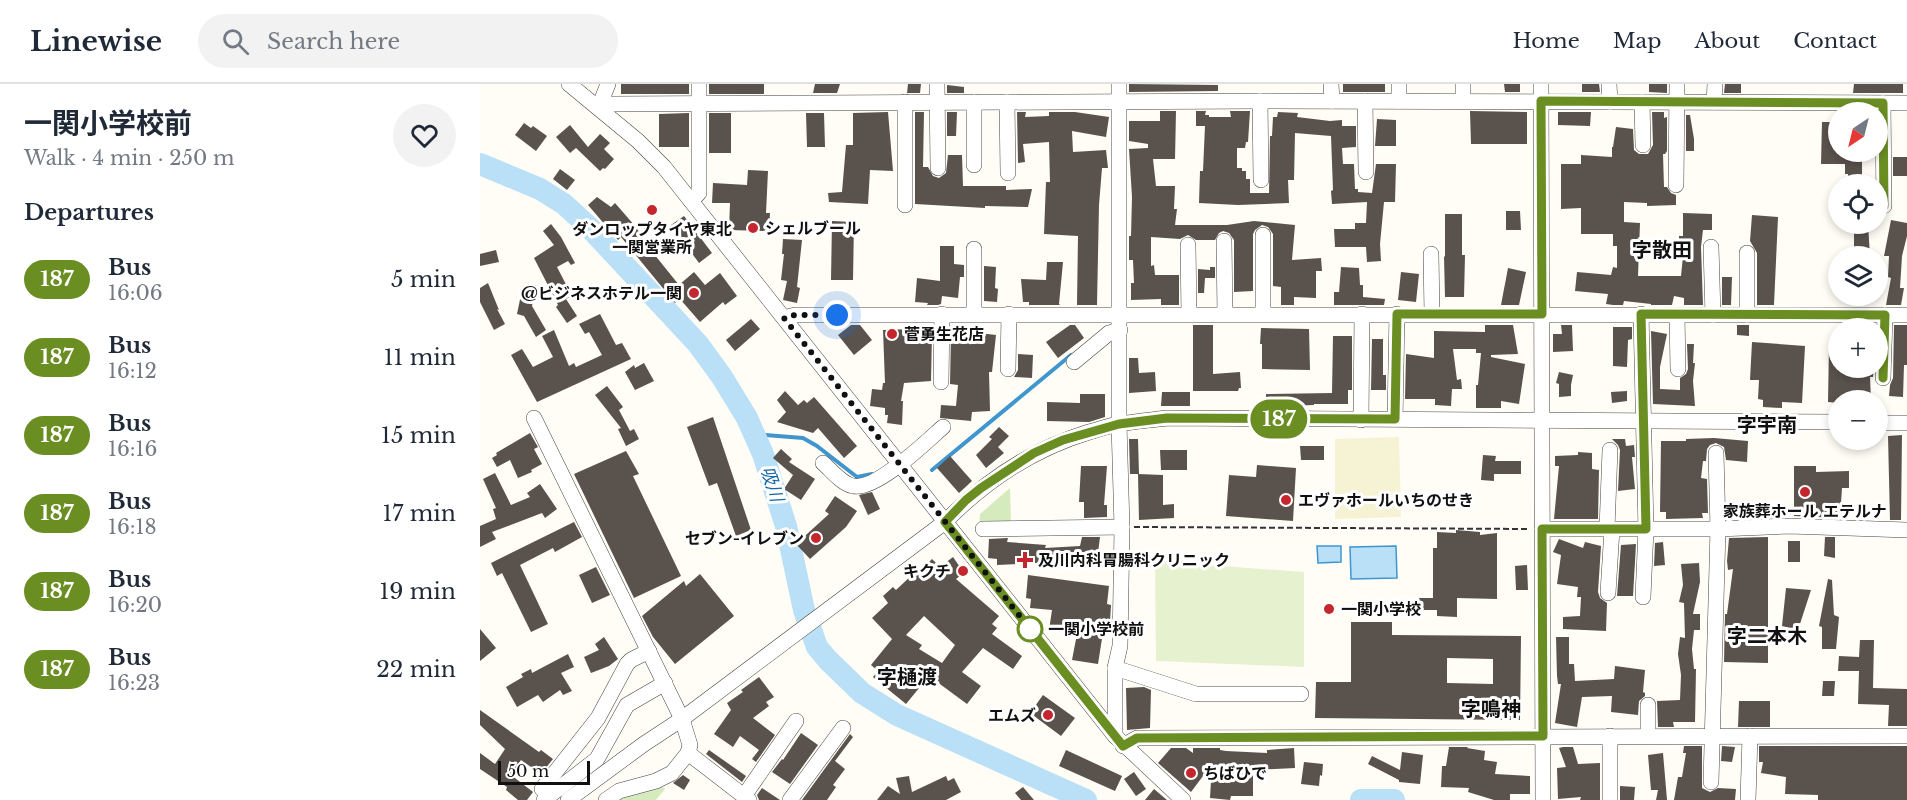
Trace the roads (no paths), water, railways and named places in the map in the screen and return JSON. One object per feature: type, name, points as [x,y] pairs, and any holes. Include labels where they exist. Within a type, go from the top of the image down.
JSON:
[{"type":"street","points":[[569,84],[586,90],[599,107],[664,167],[1119,741],[1183,800]]},
{"type":"street","points":[[599,107],[608,84]]},
{"type":"street","points":[[691,201],[699,193],[699,84]]},
{"type":"street","points":[[937,84],[938,168]]},
{"type":"street","points":[[1119,84],[1119,424],[1122,527],[1120,646],[1115,668],[1119,741]]},
{"type":"street","points":[[1331,84],[1332,101]]},
{"type":"street","points":[[1399,84],[1399,101]]},
{"type":"street","points":[[1463,84],[1463,101]]},
{"type":"street","points":[[1541,84],[1543,800]]},
{"type":"street","points":[[1609,84],[1610,102]]},
{"type":"street","points":[[1676,185],[1677,84]]},
{"type":"street","points":[[1714,84],[1714,102]]},
{"type":"street","points":[[599,107],[612,104],[1119,101],[1828,103]]},
{"type":"street","points":[[1260,101],[1261,180]]},
{"type":"street","points":[[1365,101],[1366,172]]},
{"type":"street","points":[[905,102],[905,205]]},
{"type":"street","points":[[974,102],[974,165]]},
{"type":"street","points":[[1007,102],[1008,173]]},
{"type":"street","points":[[1642,102],[1643,145]]},
{"type":"street","points":[[1888,103],[1907,103]]},
{"type":"street","points":[[1263,235],[1263,314]]},
{"type":"street","points":[[1224,241],[1225,314]]},
{"type":"street","points":[[1188,245],[1189,314]]},
{"type":"street","points":[[1711,247],[1713,315]]},
{"type":"street","points":[[974,249],[974,314]]},
{"type":"street","points":[[1747,253],[1747,315]]},
{"type":"street","points":[[1431,254],[1432,314]]},
{"type":"street","points":[[784,318],[795,315],[942,314],[1907,315]]},
{"type":"street","points":[[941,382],[942,314]]},
{"type":"street","points":[[1008,369],[1009,314]]},
{"type":"street","points":[[1361,420],[1362,314]]},
{"type":"street","points":[[1395,419],[1397,314]]},
{"type":"street","points":[[1641,314],[1646,529],[1643,597]]},
{"type":"street","points":[[1677,315],[1678,369]]},
{"type":"street","points":[[1074,362],[1109,333],[1120,330]]},
{"type":"street","points":[[534,418],[682,719],[690,745],[688,753],[672,773],[656,781],[619,791],[606,800]]},
{"type":"street","points":[[568,800],[682,719],[945,522],[981,488],[1034,453],[1063,440],[1119,424],[1167,418],[1828,422]]},
{"type":"street","points":[[1888,423],[1907,423]]},
{"type":"street","points":[[823,463],[847,484],[857,487],[881,478],[943,427]]},
{"type":"street","points":[[1608,593],[1610,450]]},
{"type":"street","points":[[1711,782],[1718,529],[1716,453]]},
{"type":"street","points":[[1542,529],[1718,529],[1789,526],[1907,530]]},
{"type":"street","points":[[983,529],[1122,527]]},
{"type":"street","points":[[543,794],[598,718],[627,664],[649,651]]},
{"type":"street","points":[[1115,668],[1196,694],[1301,694]]},
{"type":"street","points":[[543,794],[597,759],[627,705],[664,682]]},
{"type":"street","points":[[1648,705],[1648,736]]},
{"type":"street","points":[[688,753],[746,798],[796,721]]},
{"type":"street","points":[[790,800],[843,728]]},
{"type":"street","points":[[1610,736],[1610,800]]},
{"type":"street","points":[[1748,800],[1750,736]]},
{"type":"street","points":[[1119,741],[1137,738],[1907,736]]},
{"type":"water","points":[[1317,546],[1341,546],[1341,562],[1318,563]]},
{"type":"water","points":[[1396,546],[1397,578],[1351,579],[1350,547]]},
{"type":"waterway","name":"吸川","points":[[480,164],[540,189],[564,204],[590,228],[698,344],[722,377],[747,418],[763,454],[786,526],[804,610],[817,647],[828,660],[862,693],[897,715],[1086,800]]},
{"type":"waterway","points":[[932,470],[1071,355]]},
{"type":"waterway","points":[[754,434],[803,438],[857,477],[872,474]]},
{"type":"waterway","name":"吸川","points":[[1361,800],[1394,800]]},
{"type":"place","name":"ダンロップタイヤ東北 一関営業所","points":[[652,210]]},
{"type":"place","name":"シェルブール","points":[[753,228]]},
{"type":"place","name":"@ビジネスホテル一関","points":[[694,293]]},
{"type":"place","name":"菅勇生花店","points":[[892,334]]},
{"type":"place","name":"家族葬ホール エテルナ","points":[[1805,492]]},
{"type":"place","name":"エヴァホールいちのせき","points":[[1286,500]]},
{"type":"place","name":"セブン-イレブン","points":[[816,538]]},
{"type":"place","name":"及川内科胃腸科クリニック","points":[[1025,560]]},
{"type":"place","name":"キクチ","points":[[963,571]]},
{"type":"place","name":"一関小学校","points":[[1329,609]]},
{"type":"place","name":"一関小学校前","points":[[1030,629]]},
{"type":"place","name":"エムズ","points":[[1048,715]]},
{"type":"place","name":"ちばひで","points":[[1191,773]]},
{"type":"district","name":"字散田","points":[[1662,250]]},
{"type":"district","name":"字宇南","points":[[1767,425]]},
{"type":"district","name":"字二本木","points":[[1767,636]]},
{"type":"district","name":"字樋渡","points":[[907,677]]},
{"type":"district","name":"字鳴神","points":[[1491,709]]}]
